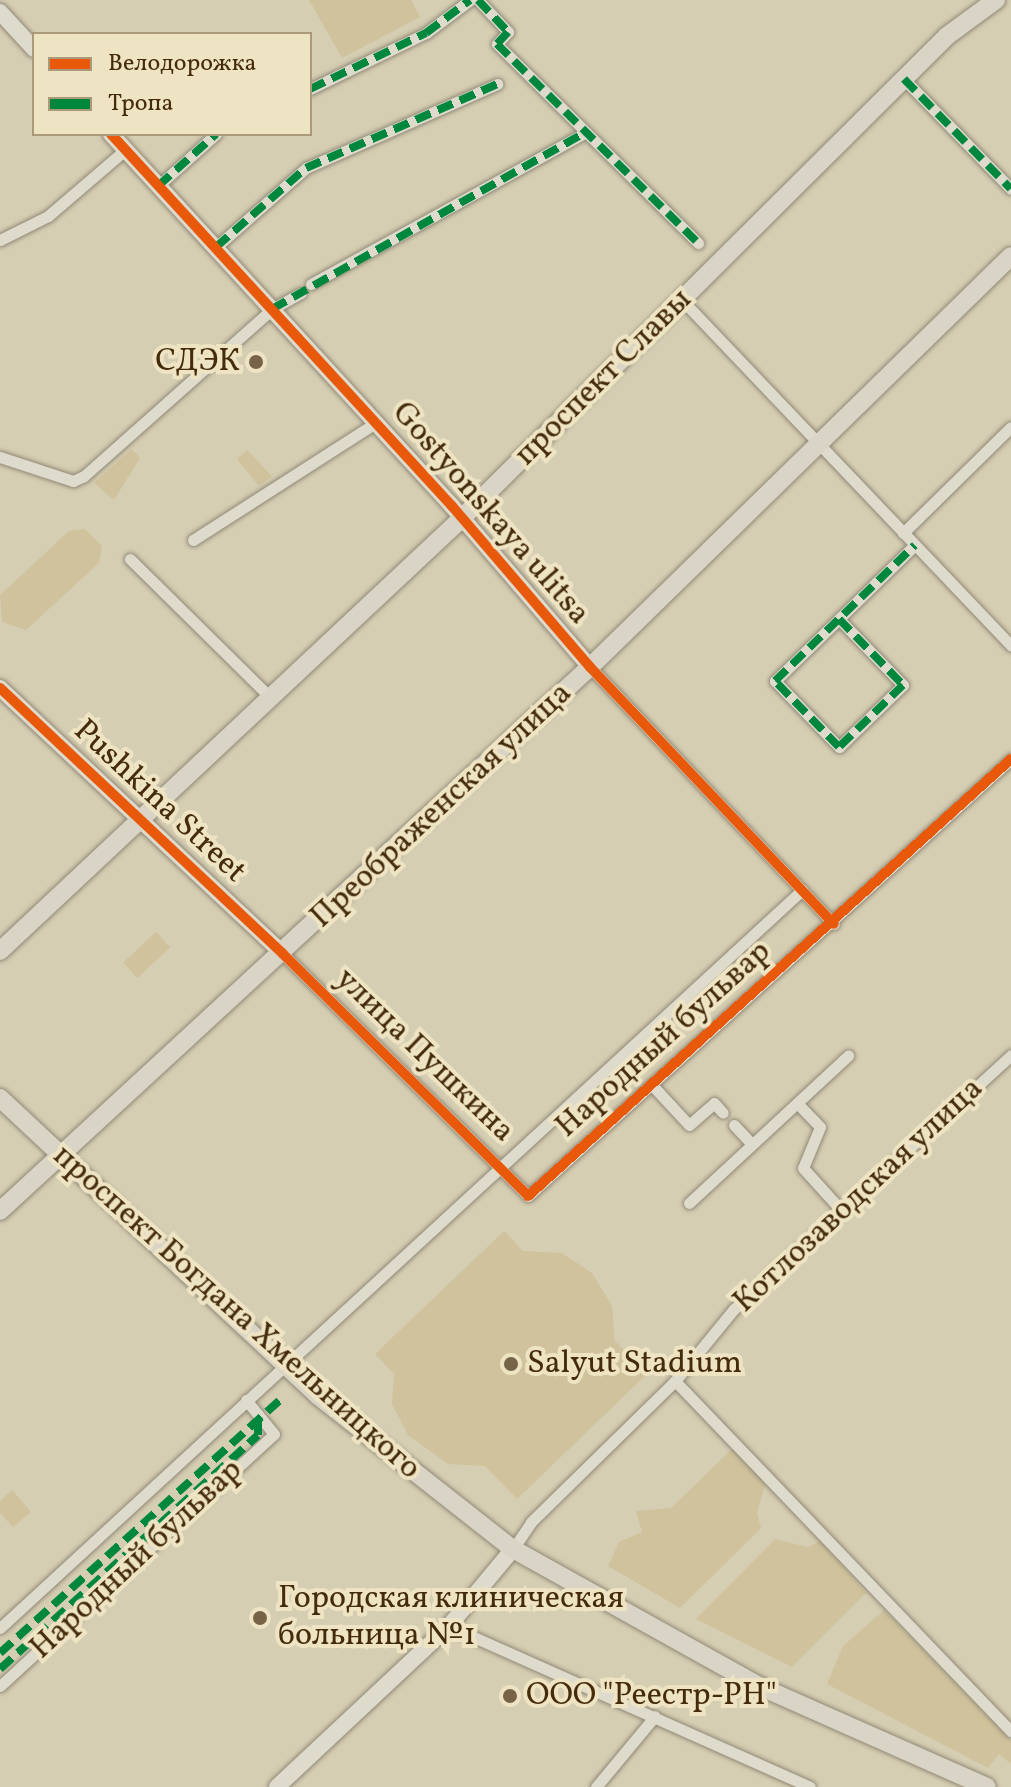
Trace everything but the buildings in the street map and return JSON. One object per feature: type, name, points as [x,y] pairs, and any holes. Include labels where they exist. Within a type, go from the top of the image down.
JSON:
[{"type":"main road","name":"проспект Славы","points":[[0,951],[461,519],[947,36],[996,0]]},
{"type":"main road","name":"Преображенская улица","points":[[0,1211],[283,954],[590,667],[1011,256]]},
{"type":"main road","name":"проспект Богдана Хмельницкого","points":[[0,1098],[284,1364],[380,1449],[517,1551],[759,1686],[987,1787]]},
{"type":"street","points":[[312,88],[426,33],[470,0]]},
{"type":"street","points":[[478,0],[508,32],[497,44],[698,243]]},
{"type":"street","points":[[0,12],[32,47]]},
{"type":"street","points":[[904,79],[1011,189]]},
{"type":"street","points":[[216,247],[306,168],[497,84]]},
{"type":"street","points":[[311,284],[586,132]]},
{"type":"street","name":"Gostyonskaya ulitsa","points":[[113,136],[375,423],[590,667],[834,924]]},
{"type":"street","points":[[158,186],[214,136]]},
{"type":"street","points":[[0,240],[48,216],[125,150]]},
{"type":"street","points":[[0,457],[73,481],[84,476],[272,309],[301,293]]},
{"type":"street","points":[[683,301],[1011,646]]},
{"type":"street","points":[[193,540],[375,423]]},
{"type":"street","points":[[903,533],[1011,427]]},
{"type":"street","points":[[839,619],[903,685],[839,747],[775,681],[915,545]]},
{"type":"street","points":[[130,559],[272,699]]},
{"type":"street","name":"Pushkina Street","points":[[0,688],[283,954]]},
{"type":"street","name":"Народный бульвар","points":[[528,1196],[834,924],[1011,759]]},
{"type":"street","name":"Народный бульвар","points":[[0,1628],[498,1165],[802,890]]},
{"type":"street","name":"улица Пушкина","points":[[283,954],[528,1196]]},
{"type":"street","name":"Котлозаводская улица","points":[[517,1551],[542,1511],[675,1381],[734,1309],[1011,1055]]},
{"type":"street","points":[[689,1203],[848,1056]]},
{"type":"street","points":[[652,1085],[689,1125],[714,1103],[723,1113]]},
{"type":"street","points":[[797,1103],[820,1127],[803,1168],[841,1210]]},
{"type":"street","points":[[734,1125],[752,1144]]},
{"type":"street","points":[[675,1381],[1011,1731]]},
{"type":"street","name":"Народный бульвар","points":[[0,1686],[274,1434],[246,1400]]},
{"type":"street","points":[[277,1787],[449,1626],[517,1551]]},
{"type":"street","points":[[449,1626],[655,1716],[787,1782],[810,1787]]},
{"type":"street","points":[[596,1787],[655,1716]]},
{"type":"shaded area","points":[[309,0],[411,0],[420,17],[342,58]]},
{"type":"shaded area","points":[[132,449],[140,458],[114,500],[94,483]]},
{"type":"shaded area","points":[[247,450],[272,476],[259,486],[237,459]]},
{"type":"shaded area","points":[[85,529],[102,546],[99,563],[26,630],[2,622],[0,595],[69,531]]},
{"type":"shaded area","points":[[156,932],[170,947],[137,978],[123,963]]},
{"type":"shaded area","name":"Salyut Stadium","points":[[504,1231],[523,1251],[562,1253],[592,1273],[612,1306],[615,1341],[647,1374],[517,1499],[485,1466],[448,1464],[408,1435],[392,1404],[394,1374],[375,1354]]},
{"type":"shaded area","points":[[733,1448],[766,1481],[757,1513],[761,1528],[680,1608],[608,1566],[619,1542],[642,1532],[636,1511],[671,1508]]},
{"type":"shaded area","points":[[12,1490],[31,1512],[13,1527],[0,1513],[0,1501]]},
{"type":"shaded area","points":[[775,1539],[807,1547],[821,1541],[866,1593],[792,1667],[696,1619]]},
{"type":"shaded area","points":[[884,1610],[1011,1740],[1011,1764],[999,1754],[988,1768],[827,1684],[843,1646]]},
{"type":"marked path","points":[[312,88],[426,33],[470,0]]},
{"type":"marked path","points":[[478,0],[508,32],[497,44],[698,243]]},
{"type":"marked path","points":[[904,79],[1011,189]]},
{"type":"marked path","points":[[216,247],[306,168],[497,84]]},
{"type":"marked path","points":[[272,309],[586,132]]},
{"type":"marked path","points":[[158,186],[214,136]]},
{"type":"marked path","points":[[839,619],[903,685],[839,747],[775,681],[915,545]]},
{"type":"marked path","points":[[0,1653],[280,1400]]},
{"type":"marked path","points":[[0,1669],[258,1435],[258,1421]]},
{"type":"cycle path","points":[[113,136],[452,506],[590,667],[834,924]]},
{"type":"cycle path","points":[[0,688],[283,954],[528,1196],[1011,759]]},
{"type":"place","name":"СДЭК","points":[[256,362]]},
{"type":"place","name":"Salyut Stadium","points":[[511,1364]]},
{"type":"place","name":"Городская клиническая больница №1","points":[[260,1618]]},
{"type":"place","name":"ООО \"Реестр-РН\"","points":[[510,1696]]}]
